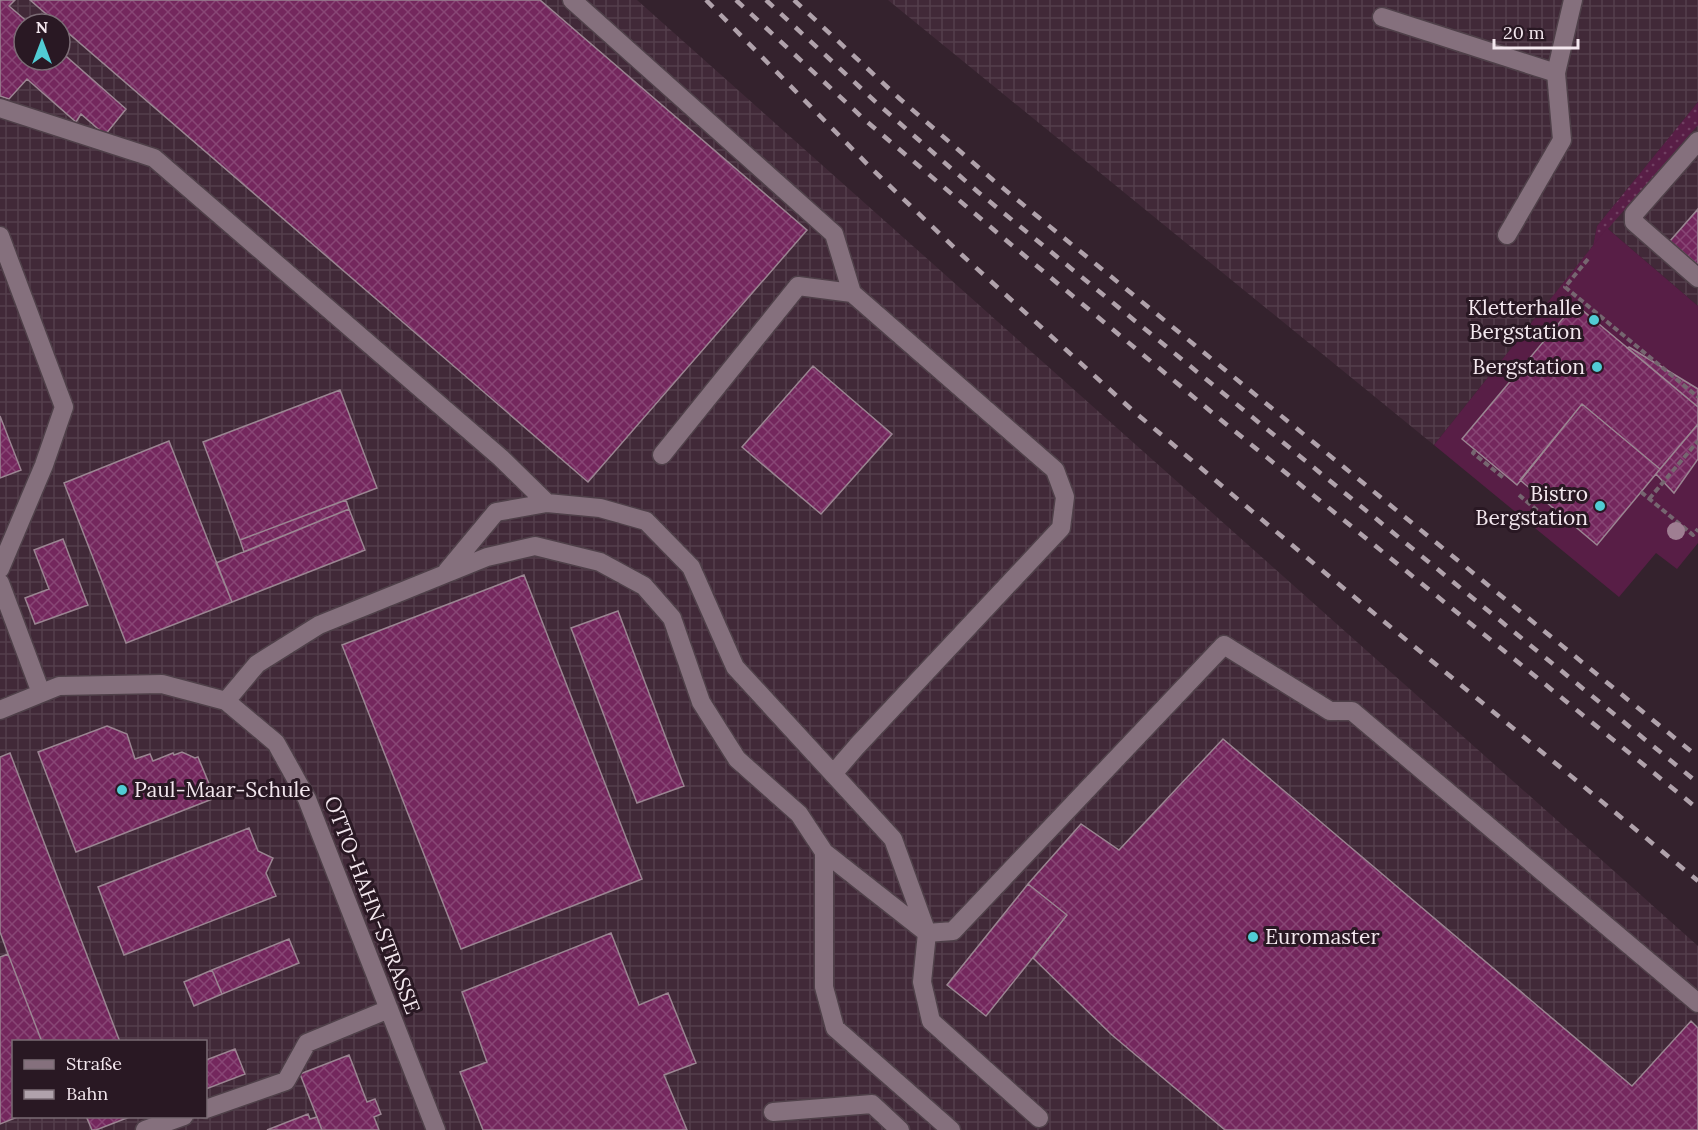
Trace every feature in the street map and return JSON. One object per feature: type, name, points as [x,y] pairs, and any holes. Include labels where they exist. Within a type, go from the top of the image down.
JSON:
[{"type":"street","points":[[572,0],[834,234],[852,293],[1054,470],[1065,497],[1061,528],[833,774]]},
{"type":"street","points":[[1507,235],[1562,140],[1556,73],[1573,0]]},
{"type":"street","points":[[1382,17],[1556,73]]},
{"type":"street","points":[[0,108],[154,158],[501,458],[548,503]]},
{"type":"street","points":[[1698,141],[1634,214],[1634,222],[1698,278]]},
{"type":"street","points":[[0,236],[64,407],[44,465],[0,569]]},
{"type":"street","points":[[662,455],[798,286],[852,293]]},
{"type":"street","points":[[444,574],[496,512],[548,503],[600,508],[646,521],[691,567],[735,668],[893,839],[927,933],[922,982],[932,1021],[1039,1118]]},
{"type":"street","points":[[226,701],[257,664],[319,625],[488,557],[535,546],[600,562],[644,586],[672,618],[701,702],[737,759],[799,814],[824,852],[927,933],[953,931],[1224,645],[1330,711],[1352,711],[1698,1003]]},
{"type":"street","points":[[0,583],[41,693]]},
{"type":"street","name":"OTTO-HAHN-STRASSE","points":[[0,710],[59,686],[162,684],[226,701],[276,742],[307,799],[436,1130]]},
{"type":"street","points":[[824,852],[824,987],[835,1028],[951,1130]]},
{"type":"street","points":[[207,1109],[286,1081],[307,1043],[389,1009]]},
{"type":"street","points":[[773,1112],[872,1104],[900,1130]]},
{"type":"street","points":[[145,1130],[178,1118]]},
{"type":"path","points":[[1588,259],[1565,287],[1698,397]]},
{"type":"path","points":[[1649,499],[1698,441]]},
{"type":"path","points":[[1475,450],[1473,453],[1505,479]]},
{"type":"path","points":[[1641,492],[1693,535],[1698,529]]},
{"type":"path","points":[[1519,495],[1551,522],[1558,513]]},
{"type":"shaded area","points":[[0,0],[637,0],[1698,946],[1698,1130],[0,1130]]},
{"type":"shaded area","points":[[888,0],[1698,0],[1698,102],[1597,226],[1593,246],[1434,445]]},
{"type":"shaded area","points":[[1698,102],[1698,125],[1593,246],[1597,226]]},
{"type":"shaded area","points":[[1698,124],[1698,306],[1607,228]]},
{"type":"shaded area","name":"Bergstation","points":[[1607,228],[1698,306],[1698,543],[1677,569],[1656,553],[1619,597],[1434,445]]},
{"type":"building","points":[[0,0],[15,0],[9,6],[16,12],[12,12],[12,72],[72,72],[72,62],[126,109],[105,135],[81,114],[76,122],[27,79],[9,99],[0,96]]},
{"type":"building","points":[[30,0],[540,0],[807,230],[588,482],[72,36],[72,12],[44,12]]},
{"type":"building","points":[[1698,209],[1698,265],[1670,241]]},
{"type":"building","points":[[1575,304],[1698,407],[1698,424],[1660,469],[1582,404],[1517,485],[1462,439]]},
{"type":"building","points":[[1629,347],[1698,389],[1698,407],[1627,348]]},
{"type":"building","points":[[813,366],[892,434],[821,514],[742,447]]},
{"type":"building","points":[[340,390],[377,488],[240,540],[203,442]]},
{"type":"building","points":[[1582,404],[1660,469],[1597,545],[1520,480]]},
{"type":"building","points":[[0,416],[21,470],[0,478]]},
{"type":"building","points":[[1698,424],[1698,459],[1674,493],[1656,474]]},
{"type":"building","points":[[169,441],[232,602],[126,643],[64,483]]},
{"type":"building","points":[[346,500],[349,509],[244,552],[240,540]]},
{"type":"building","points":[[349,509],[365,550],[232,602],[216,563]]},
{"type":"building","points":[[63,539],[88,605],[35,624],[25,598],[49,589],[34,550]]},
{"type":"building","points":[[524,575],[642,879],[461,949],[342,645]]},
{"type":"building","points":[[618,611],[684,786],[637,803],[571,628]]},
{"type":"building","points":[[107,726],[127,734],[135,759],[150,754],[153,761],[182,752],[195,758],[198,757],[215,798],[76,852],[38,752]]},
{"type":"building","name":"Euromaster","points":[[1223,739],[1632,1086],[1691,1021],[1698,1028],[1698,1130],[1225,1130],[1112,1035],[1033,958],[1067,915],[1028,884],[1081,824],[1119,850]]},
{"type":"building","points":[[10,753],[119,1040],[41,1040],[0,932],[0,757]]},
{"type":"building","points":[[249,828],[258,851],[273,858],[266,873],[276,896],[124,955],[98,887]]},
{"type":"building","points":[[1028,884],[1067,915],[986,1016],[947,985]]},
{"type":"building","points":[[611,933],[639,1005],[668,993],[696,1063],[664,1075],[687,1130],[483,1130],[460,1072],[487,1062],[462,992]]},
{"type":"building","points":[[289,939],[299,963],[222,994],[212,970]]},
{"type":"building","points":[[8,954],[41,1040],[12,1040],[12,1118],[15,1118],[0,1124],[0,957]]},
{"type":"building","points":[[212,970],[222,994],[194,1006],[184,982]]},
{"type":"building","points":[[235,1049],[245,1074],[207,1089],[207,1060]]},
{"type":"building","points":[[349,1055],[367,1102],[375,1099],[381,1114],[374,1117],[379,1130],[322,1130],[300,1074]]},
{"type":"building","points":[[308,1114],[310,1119],[317,1117],[322,1130],[267,1130]]},
{"type":"building","points":[[87,1118],[127,1118],[96,1130],[92,1130]]},
{"type":"railway","points":[[706,0],[872,169],[962,255],[1131,409],[1698,881]]},
{"type":"railway","points":[[736,0],[865,120],[1001,236],[1221,420],[1698,809]]},
{"type":"railway","points":[[766,0],[879,105],[978,192],[1698,783]]},
{"type":"railway","points":[[794,0],[900,99],[993,180],[1698,757]]},
{"type":"place","name":"Kletterhalle Bergstation","points":[[1594,320]]},
{"type":"place","name":"Bergstation","points":[[1597,367]]},
{"type":"place","name":"Bistro Bergstation","points":[[1600,506]]},
{"type":"place","name":"Paul-Maar-Schule","points":[[122,790]]},
{"type":"place","name":"Euromaster","points":[[1253,937]]}]
